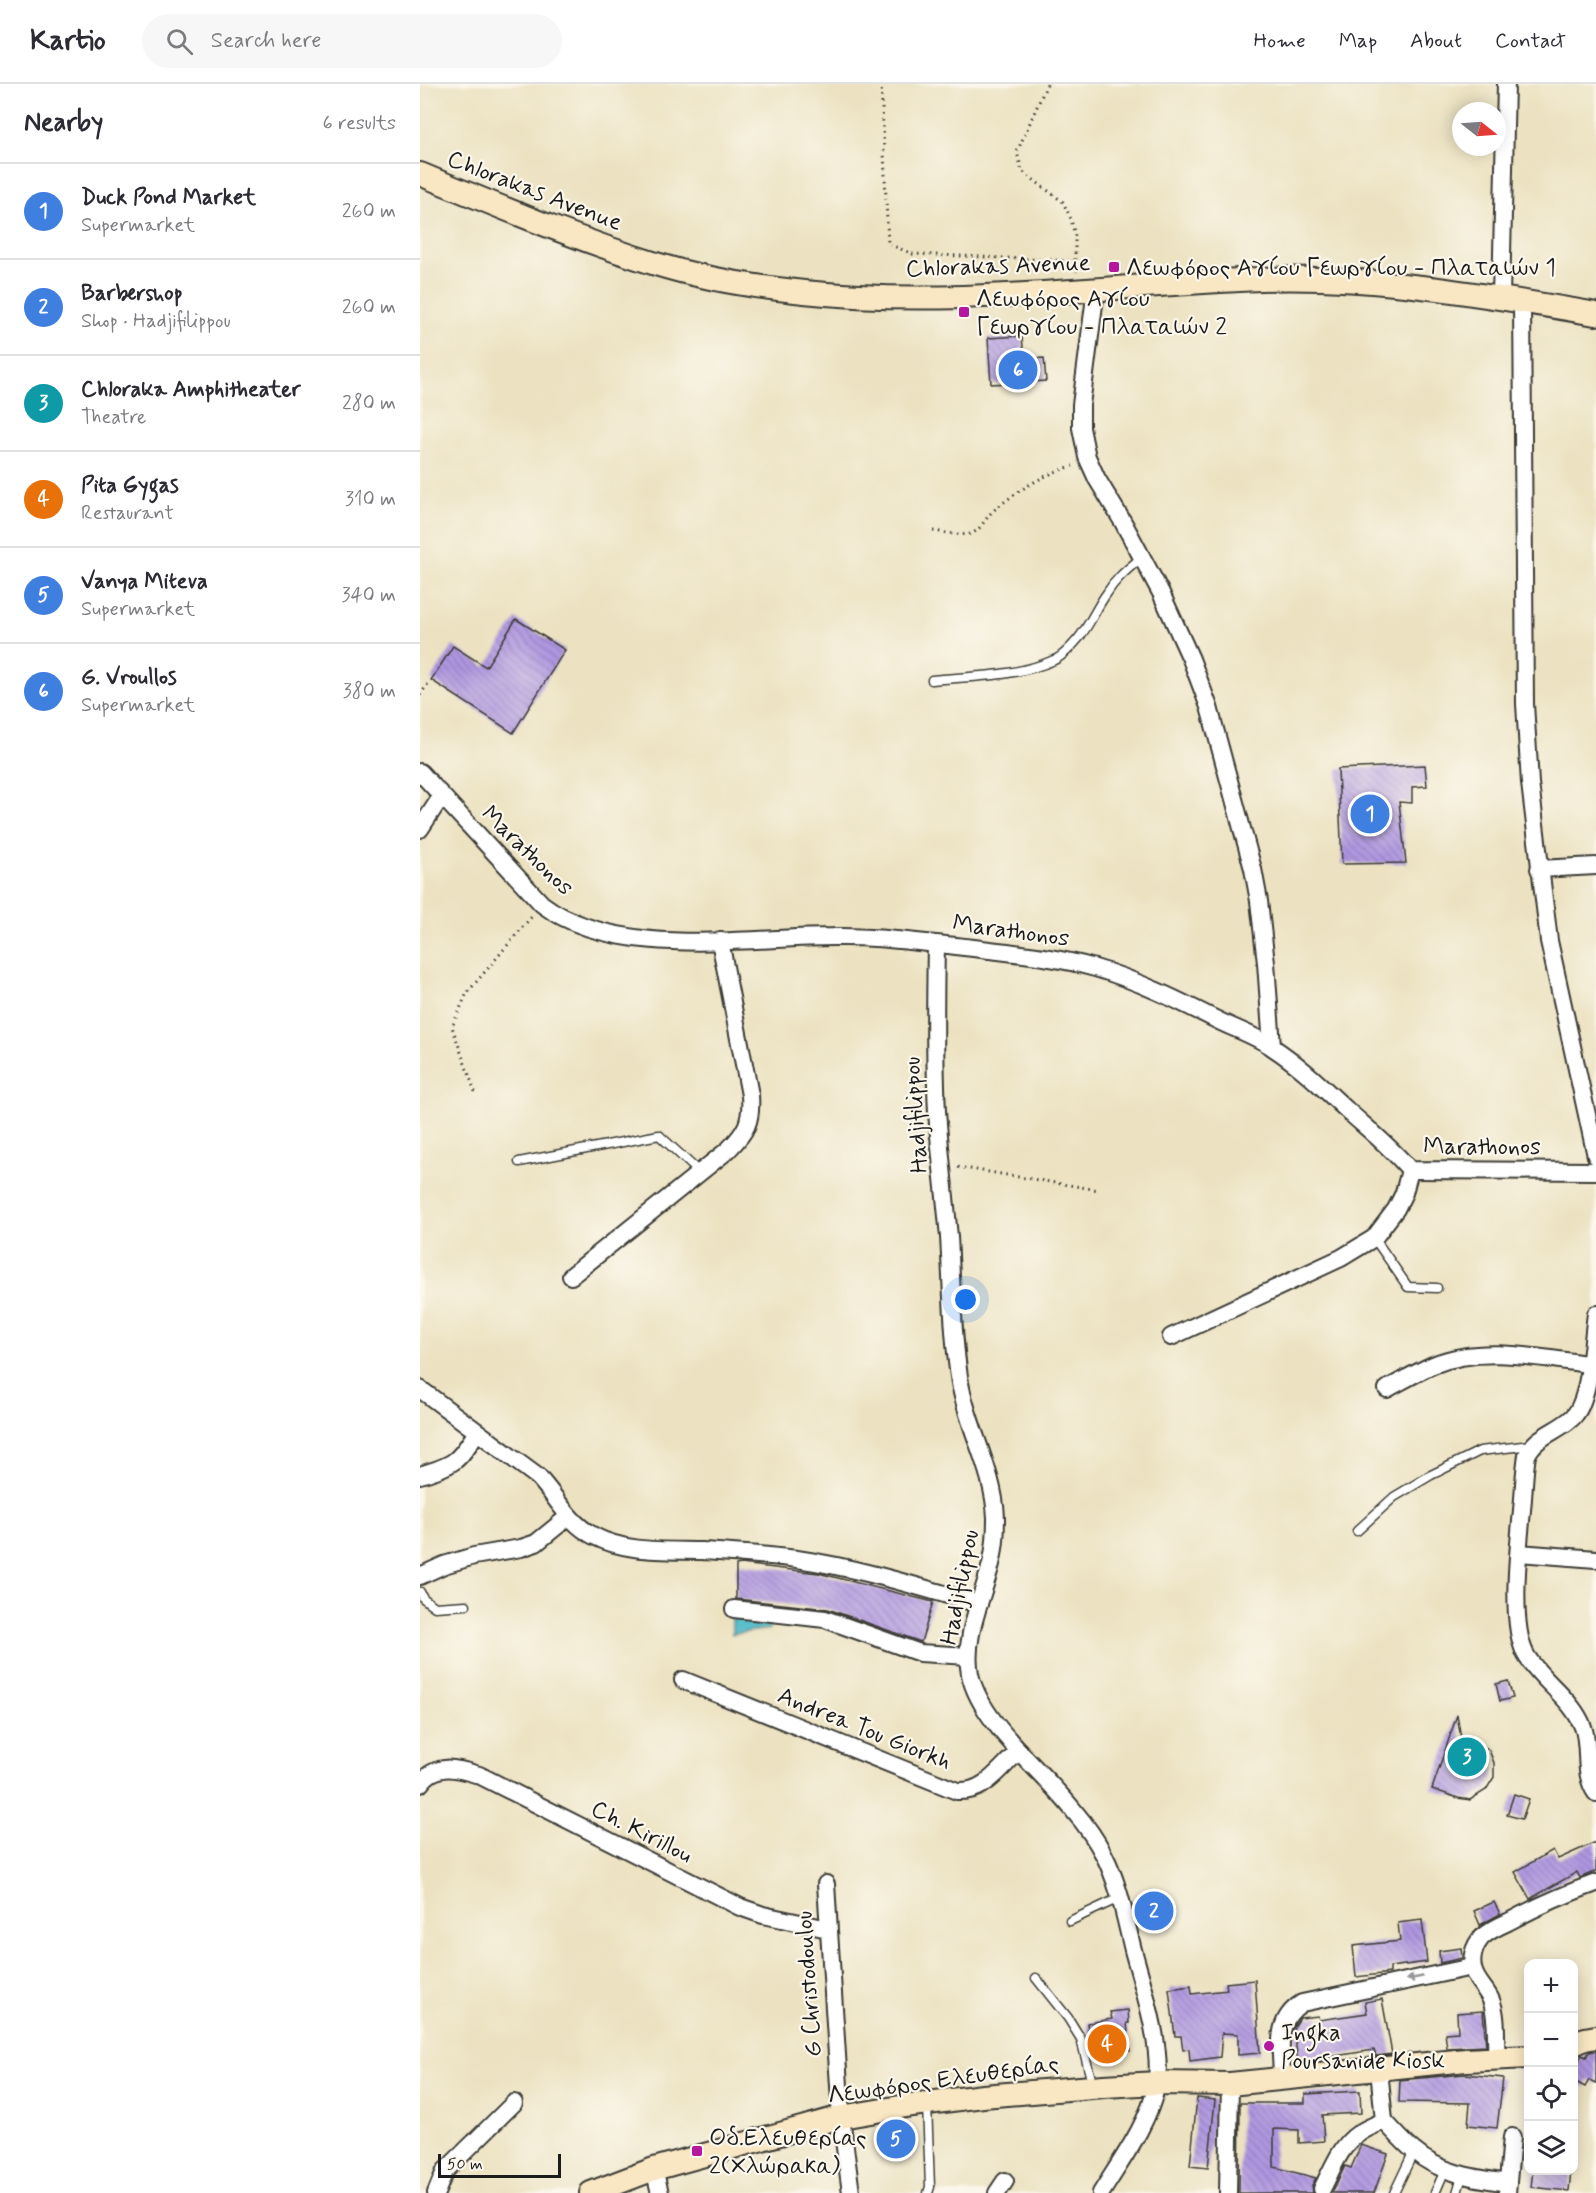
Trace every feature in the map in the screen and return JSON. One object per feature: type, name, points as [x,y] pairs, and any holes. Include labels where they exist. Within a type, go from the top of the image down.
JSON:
[{"type":"main road","name":"Chlorakas Avenue","points":[[420,174],[549,226],[657,265],[732,282],[804,292],[851,296],[983,296],[1263,279],[1318,279],[1370,282],[1512,299],[1596,314]]},
{"type":"main road","points":[[1578,2042],[1585,2038],[1596,2037]]},
{"type":"main road","name":"Λεωφόρος Ελευθερίας","points":[[591,2193],[654,2169],[841,2117],[927,2103],[1094,2087],[1158,2083],[1230,2084],[1524,2057]]},
{"type":"street","points":[[1506,84],[1524,704],[1530,783],[1539,869],[1550,941],[1596,1156]]},
{"type":"street","points":[[1087,290],[1081,428],[1090,463],[1143,557],[1191,659],[1223,754],[1259,901],[1272,1046]]},
{"type":"street","name":"Marathonos","points":[[420,772],[542,904],[571,921],[603,931],[665,940],[874,937],[1031,954],[1098,969],[1196,1010],[1272,1046],[1349,1112],[1410,1170],[1596,1172]]},
{"type":"street","points":[[420,829],[441,797]]},
{"type":"street","points":[[1539,869],[1596,866]]},
{"type":"street","points":[[571,1276],[700,1173],[742,1136],[748,1124],[751,1109],[720,940]]},
{"type":"street","name":"Hadjifilippou","points":[[936,944],[935,1051],[960,1383],[966,1409],[989,1474],[995,1508],[992,1560],[969,1641],[968,1656],[973,1686],[981,1704],[1019,1751],[1073,1809],[1094,1837],[1110,1868],[1152,2025],[1158,2083]]},
{"type":"street","points":[[1171,1337],[1341,1258],[1374,1238],[1396,1209],[1410,1170]]},
{"type":"street","points":[[1596,1314],[1584,1399],[1577,1413],[1532,1445],[1525,1465],[1519,1553],[1518,1626],[1521,1642],[1531,1662],[1575,1713],[1582,1725],[1586,1737],[1590,1783],[1596,1793]]},
{"type":"street","points":[[1387,1389],[1434,1365],[1484,1355],[1524,1356],[1589,1364]]},
{"type":"street","points":[[420,1389],[538,1477],[568,1517],[594,1536],[626,1547],[797,1559],[884,1577],[979,1604]]},
{"type":"street","points":[[420,1475],[452,1464],[463,1455],[476,1433]]},
{"type":"street","points":[[420,1576],[444,1565],[474,1556],[521,1548],[536,1543],[568,1517]]},
{"type":"street","points":[[1519,1553],[1596,1559]]},
{"type":"street","points":[[734,1609],[825,1619],[920,1653],[968,1656]]},
{"type":"street","name":"Andrea Tou Giorkh","points":[[683,1680],[957,1791],[969,1792],[978,1789],[1019,1751]]},
{"type":"street","name":"Ch. Kirillou","points":[[420,1784],[432,1772],[450,1767],[479,1775],[740,1906],[763,1915],[828,1929]]},
{"type":"street","points":[[1497,2059],[1492,2006],[1472,1966],[1476,1946],[1491,1930],[1540,1905],[1596,1883]]},
{"type":"street","name":"G Christodoulou","points":[[826,1884],[841,2117],[851,2193]]},
{"type":"street","points":[[1282,2079],[1281,2029],[1292,2009],[1302,2003],[1472,1966]]},
{"type":"street","points":[[1379,2069],[1383,2121],[1414,2151],[1445,2170],[1507,2188],[1512,2137]]},
{"type":"street","points":[[1101,2193],[1147,2113],[1158,2083]]},
{"type":"street","points":[[1228,2193],[1230,2084]]},
{"type":"street","points":[[436,2193],[446,2171],[514,2103]]},
{"type":"street","points":[[1322,2189],[1351,2139],[1383,2121]]},
{"type":"street","points":[[654,2169],[660,2193]]},
{"type":"lane","points":[[932,680],[1012,672],[1056,660],[1078,639],[1119,576],[1143,557]]},
{"type":"lane","points":[[519,1162],[659,1135],[700,1173]]},
{"type":"lane","points":[[1374,1238],[1408,1287],[1437,1288]]},
{"type":"lane","points":[[1357,1532],[1394,1497],[1431,1475],[1480,1451],[1532,1445]]},
{"type":"lane","points":[[420,1592],[423,1598],[435,1607],[466,1605]]},
{"type":"lane","points":[[1070,1921],[1119,1898]]},
{"type":"lane","points":[[1036,1978],[1068,2018],[1081,2039],[1094,2087]]},
{"type":"lane","points":[[927,2103],[930,2187],[928,2193]]},
{"type":"lane","points":[[1394,2193],[1414,2151]]},
{"type":"lane","points":[[1435,2193],[1445,2170]]},
{"type":"lane","points":[[1457,2193],[1462,2176]]},
{"type":"path","points":[[881,84],[888,244],[913,254],[1075,261]]},
{"type":"path","points":[[1047,84],[1017,152],[1022,171],[1063,202],[1071,219],[1075,236],[1075,261],[1087,290]]},
{"type":"path","points":[[933,531],[971,534],[991,513],[1049,473],[1090,463]]},
{"type":"path","points":[[420,695],[428,684]]},
{"type":"path","points":[[475,1092],[452,1027],[468,993],[542,904]]},
{"type":"path","points":[[942,1164],[1100,1190]]},
{"type":"water","points":[[732,1613],[770,1619],[769,1629],[732,1634]]},
{"type":"building","points":[[1022,336],[1024,359],[1044,358],[1046,381],[991,384],[988,338]]},
{"type":"building","points":[[516,619],[565,650],[513,733],[431,680],[453,646],[486,667]]},
{"type":"building","points":[[1425,765],[1427,786],[1412,787],[1412,803],[1399,802],[1406,863],[1342,864],[1338,769]]},
{"type":"building","points":[[736,1565],[818,1573],[933,1602],[921,1642],[828,1609],[736,1599]]},
{"type":"building","points":[[1508,1681],[1513,1698],[1500,1701],[1496,1684]]},
{"type":"building","points":[[1457,1715],[1462,1744],[1479,1744],[1489,1750],[1494,1763],[1494,1777],[1486,1790],[1470,1800],[1432,1789]]},
{"type":"building","points":[[1514,1794],[1529,1799],[1522,1819],[1507,1815]]},
{"type":"building","points":[[1596,1842],[1596,1871],[1580,1878],[1577,1872],[1530,1899],[1515,1872],[1553,1850],[1558,1859]]},
{"type":"building","points":[[1494,1902],[1500,1914],[1480,1925],[1474,1911]]},
{"type":"building","points":[[1422,1920],[1427,1962],[1390,1967],[1390,1973],[1356,1977],[1353,1946],[1400,1941],[1398,1923]]},
{"type":"building","points":[[1461,1948],[1462,1958],[1440,1963],[1439,1951]]},
{"type":"building","points":[[1255,1980],[1260,2053],[1238,2055],[1238,2034],[1222,2033],[1220,2057],[1190,2061],[1189,2049],[1183,2050],[1181,2036],[1175,2036],[1169,1989],[1191,1986],[1192,1994],[1227,1990],[1226,1983]]},
{"type":"building","points":[[1382,1999],[1392,2054],[1376,2056],[1374,2050],[1298,2064],[1294,2027],[1300,2018],[1318,2016],[1319,2020],[1367,2013],[1365,2002]]},
{"type":"building","points":[[1128,2010],[1130,2051],[1092,2057],[1087,2023],[1112,2019],[1110,2012]]},
{"type":"building","points":[[1483,2011],[1486,2046],[1447,2048],[1445,2033],[1458,2032],[1457,2013]]},
{"type":"building","points":[[1596,2051],[1596,2083],[1589,2080],[1585,2087],[1578,2083],[1578,2062],[1582,2055],[1586,2057],[1589,2052]]},
{"type":"building","points":[[1465,2074],[1503,2078],[1497,2128],[1468,2125],[1470,2103],[1399,2102],[1400,2080]]},
{"type":"building","points":[[1360,2091],[1361,2113],[1322,2115],[1324,2141],[1299,2143],[1299,2130],[1274,2129],[1274,2167],[1316,2178],[1312,2185],[1313,2193],[1239,2193],[1240,2103],[1305,2103],[1305,2094]]},
{"type":"building","points":[[1197,2098],[1215,2100],[1208,2168],[1190,2166]]},
{"type":"building","points":[[1361,2145],[1388,2154],[1374,2193],[1332,2193],[1345,2166],[1351,2168]]},
{"type":"building","points":[[1532,2175],[1571,2175],[1569,2191],[1531,2187]]},
{"type":"place","name":"Λεωφόρος Αγίου Γεωργίου - Πλαταιών 1","points":[[1114,267]]},
{"type":"place","name":"Λεωφόρος Αγίου Γεωργίου - Πλαταιών 2","points":[[964,312]]},
{"type":"place","name":"G. Vroullos","points":[[1018,370]]},
{"type":"place","name":"Duck Pond Market","points":[[1370,814]]},
{"type":"place","name":"Chloraka Amphitheater","points":[[1467,1757]]},
{"type":"place","name":"Barbershop","points":[[1154,1911]]},
{"type":"place","name":"Pita Gygas","points":[[1107,2044]]},
{"type":"place","name":"Ingka Poursanide Kiosk","points":[[1269,2046]]},
{"type":"place","name":"Vanya Miteva","points":[[896,2139]]},
{"type":"place","name":"Οδ.Ελευθερίας 2(Χλώρακα)","points":[[697,2151]]}]
